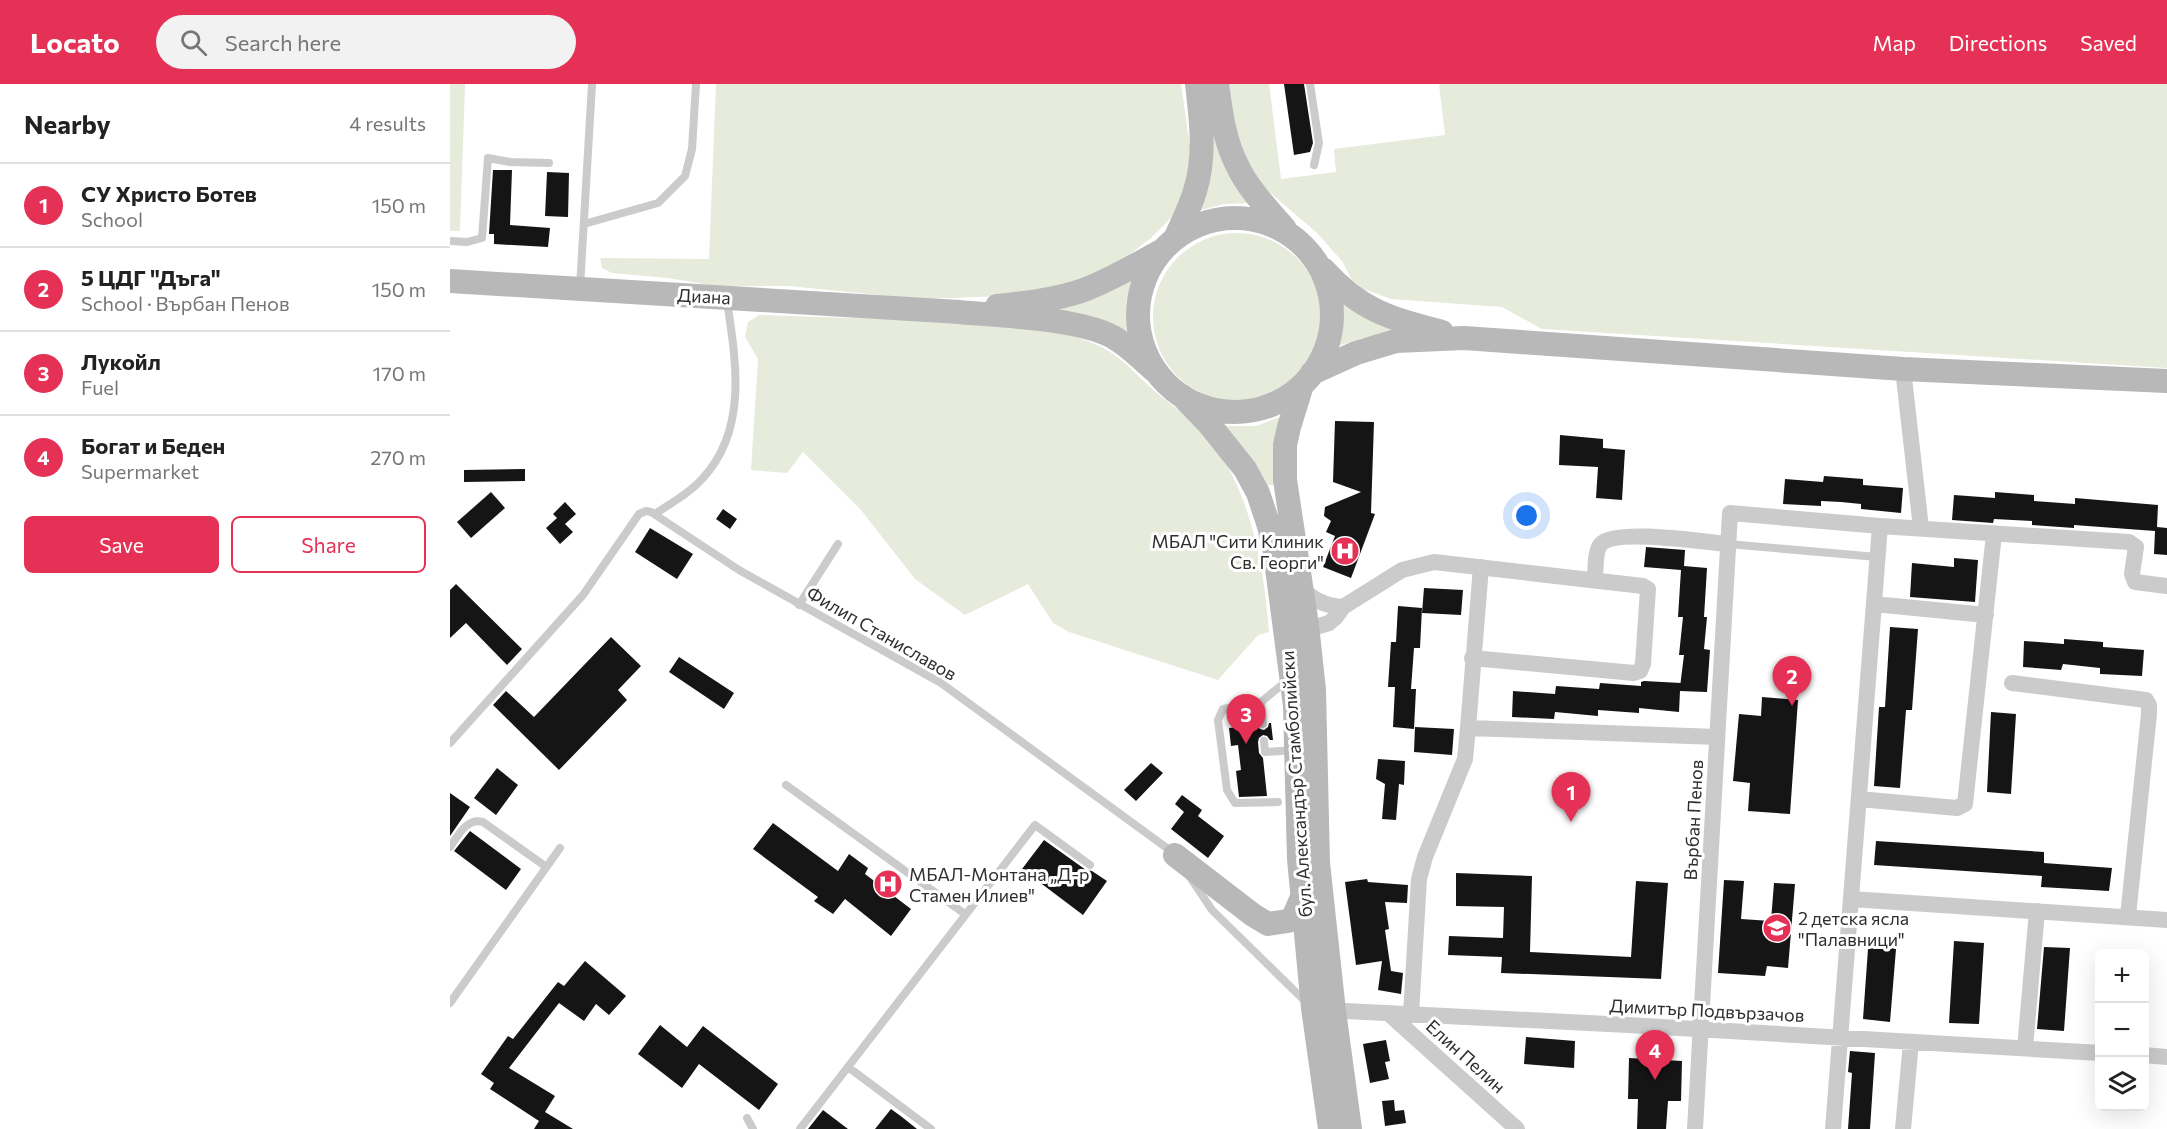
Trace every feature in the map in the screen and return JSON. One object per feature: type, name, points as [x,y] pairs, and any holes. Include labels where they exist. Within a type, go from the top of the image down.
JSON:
[{"type":"main road","points":[[1156,372],[1140,336],[1138,309],[1141,290],[1148,271],[1169,244],[1189,207],[1199,174],[1202,142],[1197,84]]},
{"type":"main road","points":[[1217,84],[1226,135],[1237,166],[1290,235],[1341,289],[1357,301],[1384,315],[1464,338]]},
{"type":"main road","points":[[959,312],[1036,301],[1079,291],[1114,276],[1194,227],[1226,218],[1260,221],[1290,235]]},
{"type":"main road","points":[[959,312],[1038,320],[1095,330],[1124,344],[1182,396],[1212,409],[1244,412],[1269,406],[1292,393],[1307,379],[1324,352],[1332,316],[1329,292],[1314,259]]},
{"type":"main road","name":"Диана","points":[[450,281],[959,312]]},
{"type":"main road","points":[[1307,379],[1356,353],[1396,341],[1464,338],[1903,369],[2167,381]]},
{"type":"main road","name":"бул. Александър Стамболийски","points":[[1307,379],[1289,427],[1285,462],[1287,495],[1302,588],[1314,690],[1299,859],[1302,897],[1350,1129]]},
{"type":"main road","name":"бул. Александър Стамболийски","points":[[1182,396],[1209,424],[1245,469],[1258,493],[1275,553],[1292,677],[1316,796],[1330,1129]]},
{"type":"main road","points":[[1275,553],[1293,606],[1307,625]]},
{"type":"main road","points":[[1175,855],[1252,915],[1268,924],[1288,921],[1294,916],[1302,897]]},
{"type":"street","points":[[1903,369],[1921,528]]},
{"type":"street","name":"Върбан Пенов","points":[[1695,1129],[1730,513],[1880,526]]},
{"type":"street","points":[[1833,1129],[1880,526],[2130,542],[2136,547],[2132,574],[2135,582],[2167,586]]},
{"type":"street","points":[[1859,799],[1957,808],[1965,804],[1994,534]]},
{"type":"street","points":[[1595,580],[1598,552],[1601,544],[1608,540],[1628,535],[1728,544]]},
{"type":"street","points":[[1307,625],[1319,626],[1329,623],[1343,607],[1402,570],[1434,562],[1648,587],[1643,664],[1640,671],[1634,673],[1472,658]]},
{"type":"street","points":[[1411,1014],[1419,879],[1425,857],[1465,759],[1481,567]]},
{"type":"street","points":[[1302,588],[1317,601],[1343,607]]},
{"type":"street","points":[[1874,604],[1986,615]]},
{"type":"street","points":[[2012,683],[2146,700],[2149,705],[2128,916]]},
{"type":"street","points":[[1468,728],[1717,737]]},
{"type":"street","points":[[1851,899],[2167,920]]},
{"type":"street","points":[[2025,1048],[2037,911]]},
{"type":"street","name":"Димитър Подвързачов","points":[[1324,1009],[2095,1053]]},
{"type":"street","name":"Елин Пелин","points":[[1388,1013],[1517,1129]]},
{"type":"street","points":[[1903,1129],[1911,1042]]},
{"type":"street","points":[[2149,1055],[2167,1057]]},
{"type":"lane","points":[[580,289],[592,84]]},
{"type":"lane","points":[[584,224],[658,204],[685,176],[692,149],[696,84]]},
{"type":"lane","points":[[1310,84],[1319,143],[1314,165]]},
{"type":"lane","points":[[450,241],[467,242],[482,238],[488,158],[510,162],[549,163]]},
{"type":"lane","points":[[450,743],[584,595],[639,514],[646,511],[655,514],[692,489],[717,460],[729,436],[735,404],[736,374],[726,298]]},
{"type":"lane","name":"Филип Станиславов","points":[[655,514],[739,570],[941,683],[1175,855],[1212,910],[1324,1009]]},
{"type":"lane","points":[[799,605],[838,544]]},
{"type":"lane","points":[[1728,544],[1877,557]]},
{"type":"lane","points":[[1278,802],[1235,803],[1227,790],[1218,720],[1223,709],[1261,702],[1292,677]]},
{"type":"lane","points":[[1261,702],[1263,724]]},
{"type":"lane","points":[[1264,741],[1265,752],[1308,750]]},
{"type":"lane","points":[[786,785],[965,914]]},
{"type":"lane","points":[[450,847],[472,821],[478,820],[545,866]]},
{"type":"lane","points":[[800,1129],[1035,825],[1090,865]]},
{"type":"lane","points":[[450,1003],[545,866],[560,848]]},
{"type":"lane","points":[[848,1067],[931,1129]]},
{"type":"lane","points":[[747,1118],[753,1129]]},
{"type":"shaded area","points":[[450,84],[465,84],[460,231],[450,231]]},
{"type":"shaded area","points":[[716,84],[1181,84],[1190,146],[1190,166],[1183,197],[1171,218],[1151,238],[1097,276],[1055,290],[1004,296],[921,299],[789,286],[715,286],[668,278],[612,273],[602,268],[600,258],[709,259]]},
{"type":"shaded area","points":[[1228,84],[1269,84],[1281,179],[1336,172],[1334,149],[1445,135],[1439,84],[2167,84],[2167,368],[1542,329],[1502,307],[1391,299],[1364,289],[1352,280],[1342,261],[1317,233],[1266,189],[1249,166],[1239,141]]},
{"type":"shaded area","points":[[1208,112],[1251,203],[1224,204],[1197,211]]},
{"type":"shaded area","points":[[1237,233],[1269,239],[1284,247],[1296,258],[1307,270],[1315,285],[1321,317],[1315,349],[1307,364],[1296,376],[1284,387],[1269,395],[1237,401],[1205,395],[1190,387],[1178,376],[1167,364],[1159,349],[1153,317],[1159,285],[1167,270],[1178,258],[1190,247],[1205,239]]},
{"type":"shaded area","points":[[1134,275],[1126,303],[1129,338],[1036,312]]},
{"type":"shaded area","points":[[1342,302],[1408,330],[1363,338],[1338,346],[1343,326]]},
{"type":"shaded area","points":[[759,315],[930,321],[1026,328],[1078,338],[1111,353],[1195,424],[1217,449],[1231,472],[1242,497],[1258,552],[1269,632],[1258,635],[1218,680],[1069,632],[1053,623],[1028,584],[965,615],[915,579],[861,510],[803,452],[787,473],[751,470],[758,359],[745,337],[748,322]]},
{"type":"shaded area","points":[[1285,415],[1276,485],[1264,485],[1224,426],[1256,426]]},
{"type":"building","points":[[1284,84],[1304,84],[1313,143],[1310,152],[1294,155]]},
{"type":"building","points":[[493,170],[512,170],[510,225],[550,228],[548,247],[494,244],[494,234],[489,234]]},
{"type":"building","points":[[547,172],[569,173],[568,217],[545,216]]},
{"type":"building","points":[[1335,421],[1374,422],[1371,513],[1375,514],[1351,578],[1323,567],[1335,536],[1326,532],[1331,521],[1324,516],[1325,507],[1361,492],[1333,482]]},
{"type":"building","points":[[1560,435],[1603,439],[1603,448],[1625,450],[1622,500],[1596,498],[1598,467],[1559,465]]},
{"type":"building","points":[[525,469],[525,481],[464,482],[464,470]]},
{"type":"building","points":[[1824,476],[1863,479],[1863,485],[1903,488],[1901,513],[1861,509],[1861,504],[1841,502],[1821,501],[1821,506],[1783,504],[1785,479],[1823,482]]},
{"type":"building","points":[[491,492],[505,508],[471,538],[457,522]]},
{"type":"building","points":[[1995,492],[2034,495],[2034,501],[2075,504],[2075,498],[2158,505],[2157,527],[2167,528],[2167,555],[2154,554],[2155,531],[2074,525],[2074,528],[2032,525],[2032,521],[1994,519],[1993,523],[1952,520],[1954,495],[1995,498]]},
{"type":"building","points":[[565,502],[576,514],[565,524],[573,532],[560,544],[546,528],[557,518],[553,514]]},
{"type":"building","points":[[723,509],[737,519],[730,529],[716,519]]},
{"type":"building","points":[[650,528],[693,554],[677,579],[635,552]]},
{"type":"building","points":[[1646,547],[1685,550],[1684,566],[1707,568],[1704,617],[1707,617],[1704,649],[1710,650],[1707,692],[1680,691],[1679,712],[1639,708],[1639,713],[1598,710],[1598,716],[1555,712],[1554,719],[1512,717],[1513,691],[1555,694],[1556,686],[1599,689],[1600,683],[1641,686],[1641,682],[1644,681],[1681,683],[1684,655],[1679,655],[1683,617],[1678,617],[1681,570],[1644,567]]},
{"type":"building","points":[[1954,558],[1978,560],[1975,602],[1910,597],[1912,563],[1954,567]]},
{"type":"building","points":[[456,584],[522,649],[507,665],[466,623],[450,638],[450,590]]},
{"type":"building","points":[[1424,588],[1463,590],[1461,615],[1422,613]]},
{"type":"building","points":[[1398,606],[1422,608],[1420,648],[1414,648],[1411,689],[1416,689],[1414,729],[1393,727],[1395,687],[1388,687],[1391,642],[1396,642]]},
{"type":"building","points":[[1890,627],[1918,629],[1912,710],[1906,710],[1900,788],[1874,786],[1879,707],[1885,707]]},
{"type":"building","points":[[611,637],[641,666],[618,690],[627,700],[559,770],[493,705],[506,691],[534,717]]},
{"type":"building","points":[[2064,639],[2103,642],[2103,647],[2144,650],[2142,676],[2100,674],[2100,668],[2063,664],[2061,670],[2023,667],[2024,641],[2064,644]]},
{"type":"building","points":[[679,657],[734,693],[724,709],[669,672]]},
{"type":"building","points":[[1762,697],[1798,700],[1790,814],[1748,811],[1750,783],[1733,781],[1739,714],[1761,716]]},
{"type":"building","points":[[1991,712],[2016,714],[2011,794],[1987,792]]},
{"type":"building","points":[[1271,723],[1273,740],[1263,735],[1258,742],[1259,753],[1263,758],[1267,796],[1239,797],[1236,771],[1241,770],[1238,745],[1231,746],[1229,728],[1257,725],[1264,730]]},
{"type":"building","points":[[1415,727],[1454,729],[1452,755],[1414,752]]},
{"type":"building","points":[[1378,759],[1405,761],[1404,785],[1399,784],[1396,820],[1382,819],[1385,784],[1376,779]]},
{"type":"building","points":[[1151,763],[1163,773],[1136,801],[1124,790]]},
{"type":"building","points":[[497,768],[518,785],[496,815],[474,798]]},
{"type":"building","points":[[450,793],[470,807],[450,836]]},
{"type":"building","points":[[1182,795],[1202,810],[1198,816],[1224,836],[1208,858],[1171,829],[1184,812],[1175,804]]},
{"type":"building","points":[[773,823],[838,871],[849,854],[868,868],[865,874],[911,909],[891,936],[845,899],[833,914],[814,901],[818,897],[753,849]]},
{"type":"building","points":[[470,831],[521,869],[506,890],[454,851]]},
{"type":"building","points":[[1044,840],[1086,870],[1092,871],[1107,881],[1083,915],[1022,869]]},
{"type":"building","points":[[1876,841],[2044,852],[2044,863],[2112,868],[2109,891],[2041,887],[2042,876],[1874,865]]},
{"type":"building","points":[[1456,873],[1532,876],[1530,952],[1631,957],[1636,881],[1668,883],[1661,979],[1501,973],[1502,957],[1448,955],[1449,936],[1503,938],[1504,907],[1456,906]]},
{"type":"building","points":[[1367,879],[1368,882],[1408,885],[1407,903],[1385,902],[1389,929],[1385,930],[1391,971],[1403,973],[1401,994],[1378,990],[1382,961],[1356,965],[1345,882]]},
{"type":"building","points":[[1724,880],[1744,881],[1741,919],[1771,921],[1774,883],[1795,884],[1788,968],[1767,966],[1765,976],[1718,973]]},
{"type":"building","points":[[1869,935],[1897,937],[1890,1022],[1863,1019]]},
{"type":"building","points":[[1954,941],[1984,943],[1979,1024],[1949,1023]]},
{"type":"building","points":[[2044,947],[2070,948],[2064,1031],[2037,1029]]},
{"type":"building","points":[[585,961],[626,996],[609,1015],[596,1004],[584,1021],[559,1003],[509,1068],[555,1096],[545,1112],[573,1129],[534,1129],[539,1121],[490,1089],[494,1083],[481,1074],[508,1036],[513,1039],[558,982],[564,986]]},
{"type":"building","points":[[660,1025],[687,1047],[703,1026],[778,1084],[759,1110],[699,1064],[682,1088],[638,1054]]},
{"type":"building","points":[[1526,1037],[1575,1041],[1574,1068],[1524,1064]]},
{"type":"building","points":[[1386,1040],[1390,1061],[1385,1062],[1389,1079],[1370,1083],[1363,1044]]},
{"type":"building","points":[[1850,1051],[1875,1053],[1870,1129],[1848,1129],[1852,1073],[1848,1072]]},
{"type":"building","points":[[1629,1058],[1682,1061],[1681,1101],[1668,1101],[1666,1129],[1637,1129],[1638,1099],[1628,1099]]},
{"type":"building","points":[[1394,1100],[1395,1111],[1404,1110],[1406,1123],[1385,1126],[1382,1101]]},
{"type":"building","points":[[891,1109],[902,1117],[917,1129],[875,1129]]},
{"type":"building","points":[[823,1110],[848,1129],[808,1129]]},
{"type":"place","name":"МБАЛ \"Сити Клиник Св. Георги\"","points":[[1345,551]]},
{"type":"place","name":"5 ЦДГ \"Дъга\"","points":[[1792,706]]},
{"type":"place","name":"Лукойл","points":[[1246,744]]},
{"type":"place","name":"СУ Христо Ботев","points":[[1571,822]]},
{"type":"place","name":"МБАЛ-Монтана „Д-р Стамен Илиев\"","points":[[888,884]]},
{"type":"place","name":"2 детска ясла \"Палавници\"","points":[[1777,928]]},
{"type":"place","name":"Богат и Беден","points":[[1655,1080]]}]
